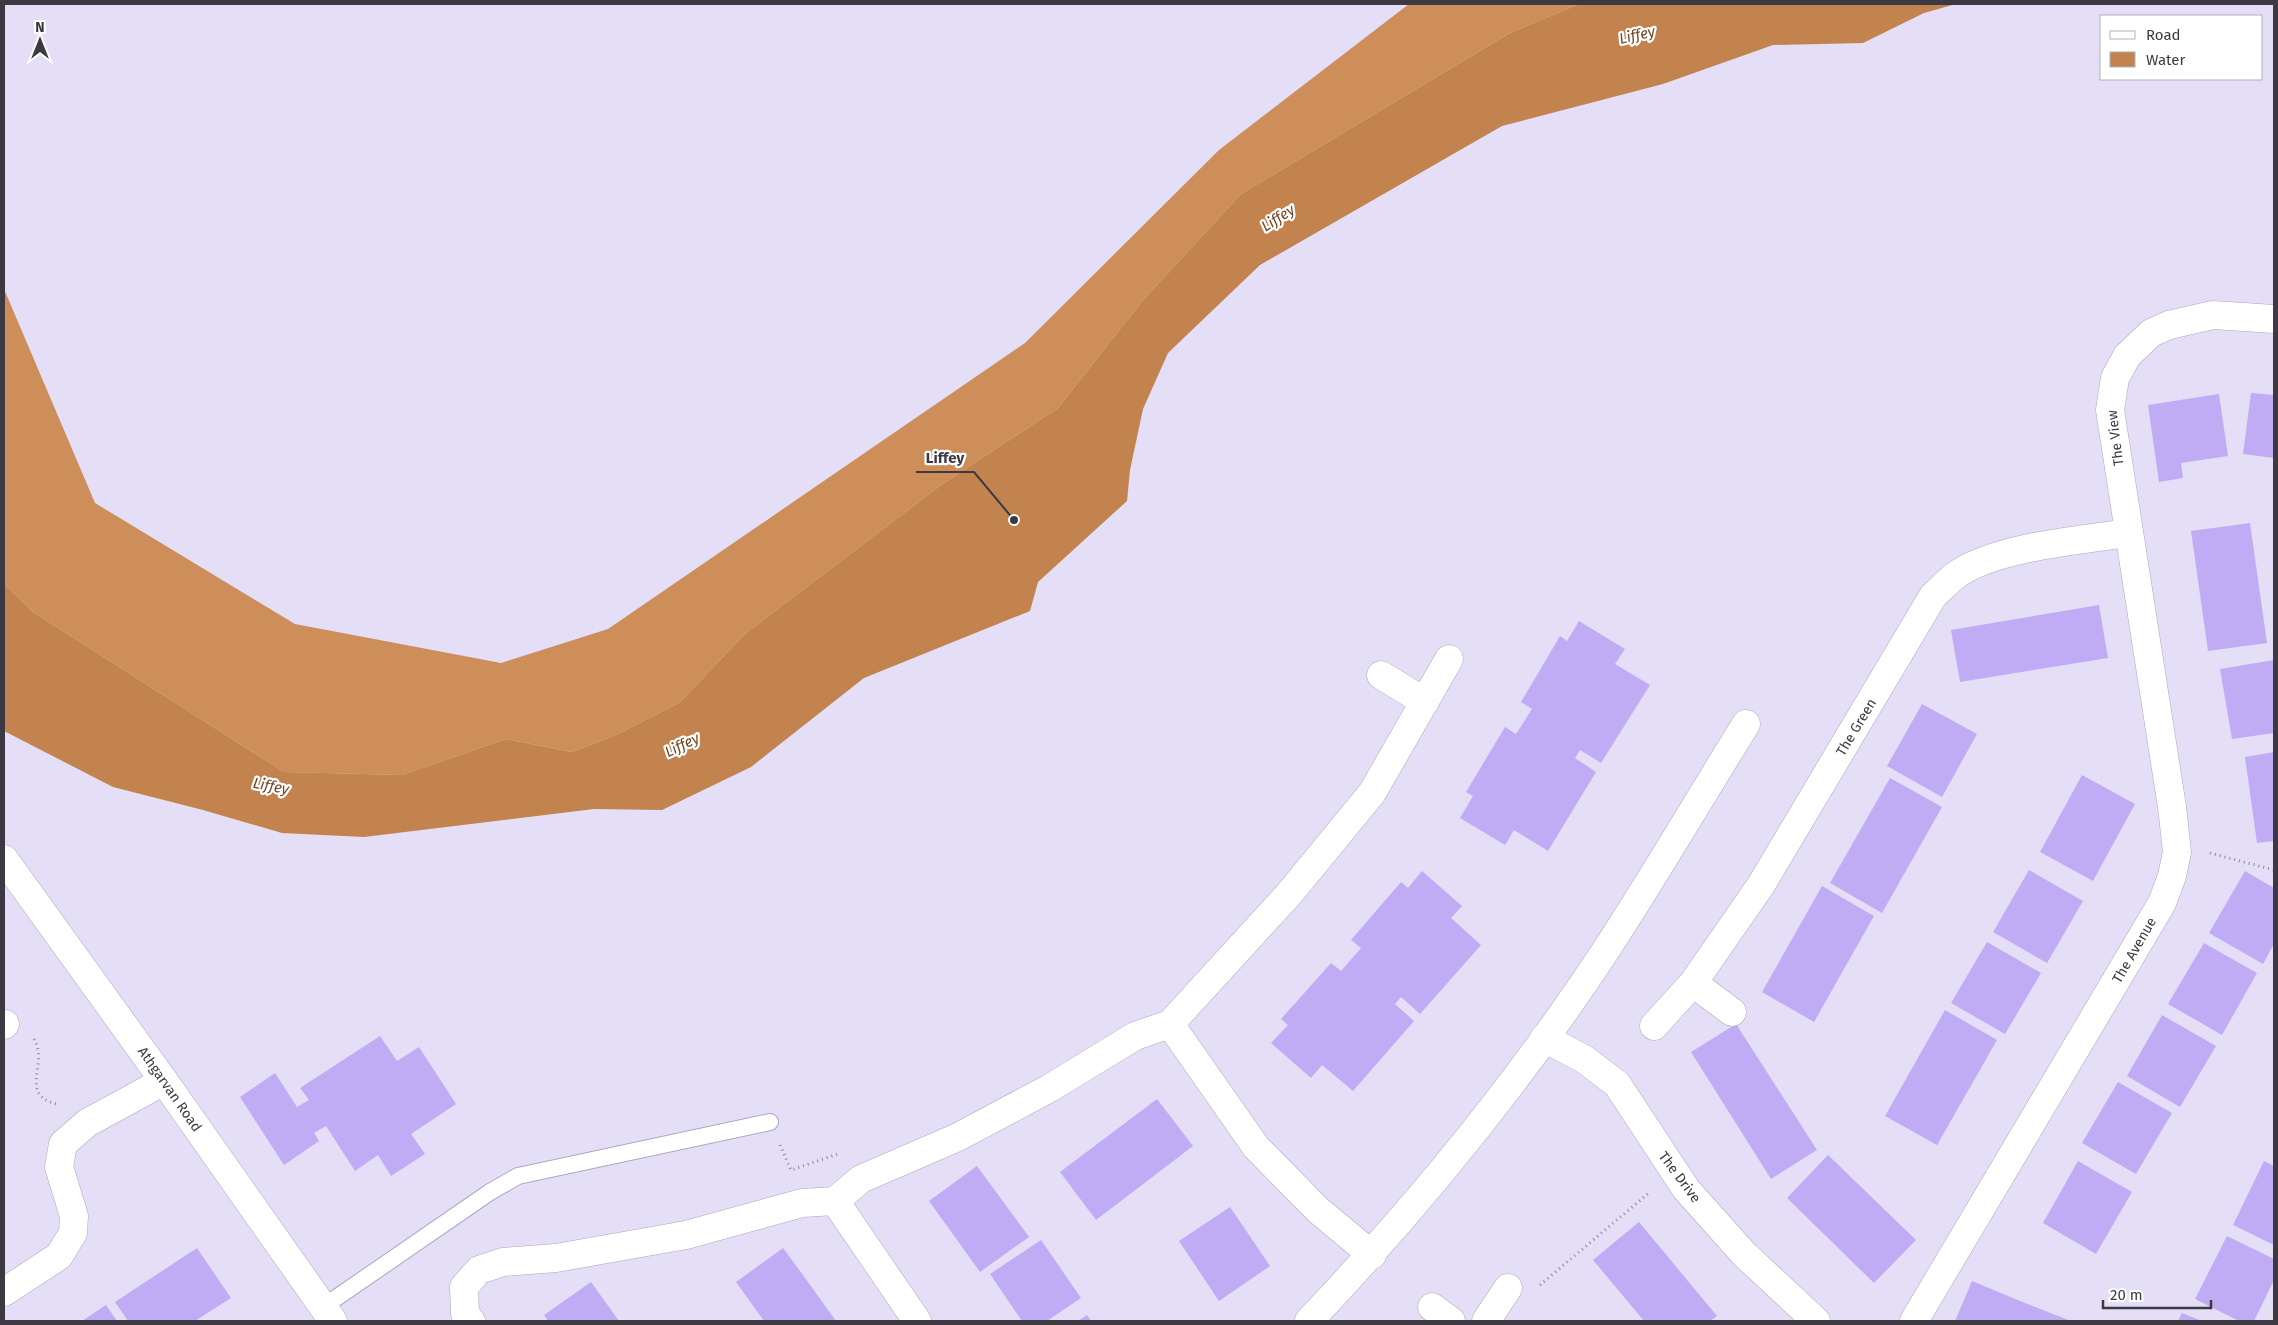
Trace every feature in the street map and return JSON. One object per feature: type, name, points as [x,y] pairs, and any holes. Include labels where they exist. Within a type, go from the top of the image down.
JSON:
[{"type":"street","name":"The View","points":[[2128,533],[2110,410],[2115,378],[2126,356],[2151,333],[2169,325],[2213,316],[2274,319]]},
{"type":"street","name":"The Avenue","points":[[1914,1321],[2162,903],[2172,876],[2177,852],[2172,808],[2128,533]]},
{"type":"street","name":"The Green","points":[[1654,1026],[1693,983],[1761,885],[1933,596],[1955,575],[1979,562],[2033,548],[2128,533]]},
{"type":"street","points":[[471,1321],[465,1314],[464,1287],[480,1270],[503,1262],[556,1258],[686,1235],[802,1202],[835,1201],[861,1179],[958,1137],[1050,1088],[1135,1036],[1170,1024],[1289,894],[1372,793],[1449,659]]},
{"type":"street","points":[[1381,675],[1424,702]]},
{"type":"street","points":[[1309,1321],[1372,1255],[1466,1143],[1544,1038],[1602,956],[1746,724]]},
{"type":"street","name":"Athgarvan Road","points":[[4,858],[328,1314]]},
{"type":"street","points":[[1693,983],[1732,1012]]},
{"type":"street","points":[[1170,1024],[1256,1148],[1318,1210],[1372,1255]]},
{"type":"street","name":"The Drive","points":[[1544,1038],[1584,1059],[1617,1084],[1673,1171],[1744,1254],[1816,1321]]},
{"type":"street","points":[[4,1292],[59,1256],[73,1233],[74,1216],[59,1167],[63,1144],[87,1123],[164,1081]]},
{"type":"street","points":[[835,1201],[917,1321]]},
{"type":"street","points":[[1486,1321],[1508,1288]]},
{"type":"lane","points":[[328,1314],[490,1192],[518,1176],[770,1122]]},
{"type":"path","points":[[2177,852],[2209,852],[2274,870]]},
{"type":"path","points":[[32,1035],[37,1043],[36,1086],[39,1096],[48,1102],[69,1107],[87,1123]]},
{"type":"path","points":[[770,1122],[791,1170],[843,1153]]},
{"type":"path","points":[[1508,1288],[1536,1288],[1673,1171]]},
{"type":"shaded area","points":[[1409,4],[1579,4],[1510,33],[1241,194],[1144,299],[1058,408],[941,485],[745,634],[679,703],[614,736],[572,752],[506,739],[402,775],[284,772],[33,612],[4,584],[4,289],[95,503],[295,624],[501,663],[608,629],[1025,343],[1219,150]]},
{"type":"water","points":[[1579,4],[1956,4],[1924,13],[1863,43],[1773,45],[1663,84],[1502,126],[1260,265],[1168,353],[1143,409],[1130,470],[1127,501],[1038,582],[1030,611],[864,678],[751,767],[662,810],[594,809],[364,837],[282,833],[113,787],[4,731],[4,584],[33,612],[284,772],[402,775],[506,739],[572,752],[614,736],[679,703],[745,634],[941,485],[1058,408],[1144,299],[1241,194],[1510,33]]},
{"type":"building","points":[[2251,393],[2274,395],[2274,458],[2243,454]]},
{"type":"building","points":[[2219,394],[2228,456],[2181,463],[2183,478],[2159,482],[2148,405]]},
{"type":"building","points":[[2250,523],[2267,643],[2208,651],[2191,531]]},
{"type":"building","points":[[2099,605],[2108,658],[1960,682],[1951,630]]},
{"type":"building","points":[[1579,621],[1625,649],[1615,664],[1650,685],[1601,763],[1580,750],[1575,758],[1596,772],[1548,851],[1514,830],[1505,845],[1460,818],[1473,796],[1466,792],[1505,727],[1516,734],[1532,709],[1521,702],[1560,636],[1567,641]]},
{"type":"building","points":[[2274,660],[2274,733],[2232,739],[2220,669]]},
{"type":"building","points":[[1922,704],[1977,734],[1942,797],[1887,766]]},
{"type":"building","points":[[2274,752],[2274,841],[2257,843],[2245,757]]},
{"type":"building","points":[[2082,775],[2135,804],[2093,881],[2040,852]]},
{"type":"building","points":[[1890,778],[1942,807],[1882,913],[1830,883]]},
{"type":"building","points":[[2029,870],[2083,901],[2047,963],[1993,932]]},
{"type":"building","points":[[1422,871],[1462,906],[1451,918],[1481,945],[1420,1014],[1401,997],[1395,1004],[1414,1021],[1353,1091],[1322,1065],[1311,1078],[1271,1043],[1288,1025],[1281,1019],[1331,963],[1341,971],[1361,948],[1351,940],[1401,882],[1408,888]]},
{"type":"building","points":[[2245,871],[2274,888],[2274,944],[2263,964],[2209,933]]},
{"type":"building","points":[[1822,886],[1874,916],[1814,1022],[1762,992]]},
{"type":"building","points":[[1987,942],[2041,973],[2005,1034],[1951,1003]]},
{"type":"building","points":[[2204,943],[2257,973],[2222,1035],[2168,1004]]},
{"type":"building","points":[[1945,1010],[1997,1040],[1937,1145],[1885,1116]]},
{"type":"building","points":[[2162,1015],[2216,1046],[2180,1107],[2127,1076]]},
{"type":"building","points":[[1736,1024],[1817,1150],[1771,1179],[1691,1052]]},
{"type":"building","points":[[380,1036],[397,1061],[419,1047],[456,1104],[411,1134],[425,1154],[391,1176],[378,1155],[355,1171],[326,1126],[314,1133],[319,1141],[284,1165],[240,1097],[275,1073],[297,1107],[309,1100],[300,1088]]},
{"type":"building","points":[[2118,1082],[2172,1113],[2136,1174],[2082,1143]]},
{"type":"building","points":[[1157,1099],[1193,1146],[1096,1220],[1060,1172]]},
{"type":"building","points":[[1828,1155],[1916,1240],[1874,1283],[1787,1198]]},
{"type":"building","points":[[2078,1161],[2132,1192],[2096,1254],[2043,1223]]},
{"type":"building","points":[[2264,1161],[2274,1166],[2274,1245],[2233,1225]]},
{"type":"building","points":[[977,1166],[1029,1237],[980,1272],[929,1201]]},
{"type":"building","points":[[1230,1207],[1270,1266],[1219,1301],[1179,1241]]},
{"type":"building","points":[[1639,1222],[1717,1316],[1710,1321],[1644,1321],[1593,1260]]},
{"type":"building","points":[[2227,1236],[2274,1259],[2274,1280],[2254,1321],[2239,1321],[2195,1299]]},
{"type":"building","points":[[1041,1240],[1081,1298],[1047,1321],[1022,1321],[990,1274]]},
{"type":"building","points":[[197,1248],[231,1298],[195,1321],[128,1321],[115,1302]]},
{"type":"building","points":[[783,1248],[836,1321],[764,1321],[736,1282]]},
{"type":"building","points":[[1972,1281],[2025,1303],[2071,1321],[1955,1321]]},
{"type":"building","points":[[591,1282],[619,1321],[548,1321],[544,1315]]},
{"type":"building","points":[[106,1305],[117,1321],[82,1321]]},
{"type":"building","points":[[2182,1313],[2202,1321],[2178,1321]]},
{"type":"building","points":[[1087,1315],[1091,1321],[1078,1321]]},
{"type":"place","name":"Liffey","points":[[1014,520]]}]
